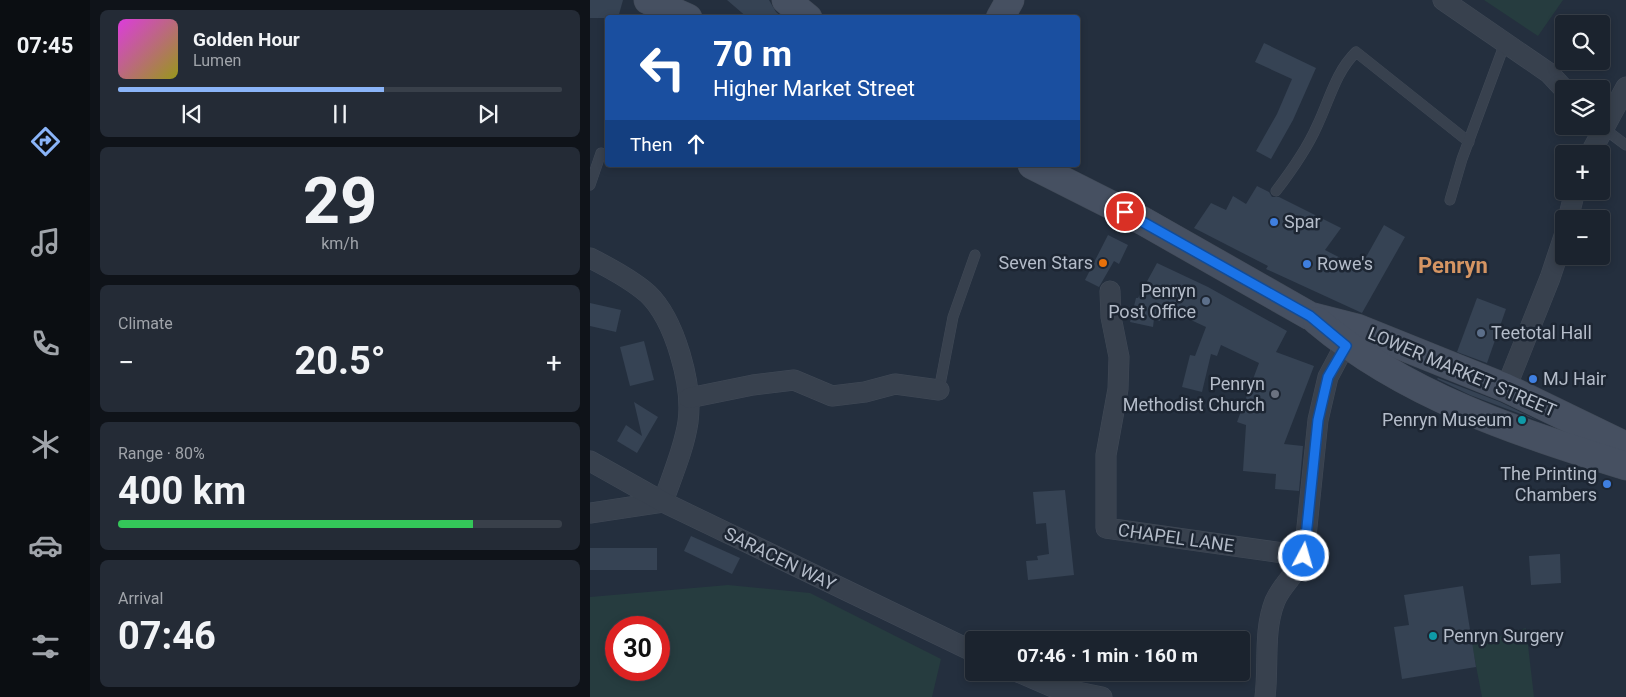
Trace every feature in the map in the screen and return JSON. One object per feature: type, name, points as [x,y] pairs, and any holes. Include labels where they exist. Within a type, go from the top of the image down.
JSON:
[{"type":"street","points":[[648,0],[681,15]]},
{"type":"street","points":[[786,0],[804,15]]},
{"type":"street","points":[[1002,15],[1010,0]]},
{"type":"street","points":[[1443,0],[1549,73],[1556,80]]},
{"type":"street","points":[[1610,114],[1626,87]]},
{"type":"street","name":"LOWER MARKET STREET","points":[[1036,167],[1143,221],[1310,316],[1357,328],[1506,388],[1626,446]]},
{"type":"street","points":[[590,258],[617,272],[648,295],[667,319],[679,354],[689,398],[688,422],[663,502],[590,513]]},
{"type":"street","points":[[1506,388],[1555,263]]},
{"type":"street","name":"CHAPEL LANE","points":[[1110,291],[1111,317],[1119,357],[1118,389],[1106,455],[1106,528],[1304,556]]},
{"type":"street","points":[[1310,316],[1346,346],[1430,394],[1466,411],[1534,438],[1626,466]]},
{"type":"street","points":[[1264,697],[1266,655],[1274,603],[1281,589],[1298,570],[1304,556],[1318,420],[1328,377],[1346,346]]},
{"type":"street","points":[[689,398],[753,385],[794,380],[832,396],[865,392],[895,384],[939,390]]},
{"type":"street","name":"SARACEN WAY","points":[[590,461],[663,502],[965,648]]},
{"type":"street","points":[[1040,681],[1053,686],[1102,697]]},
{"type":"lane","points":[[1450,200],[1462,159],[1505,43]]},
{"type":"lane","points":[[1276,191],[1303,153],[1317,126],[1343,65],[1356,52],[1469,142]]},
{"type":"lane","points":[[1610,133],[1626,144]]},
{"type":"lane","points":[[590,185],[601,153]]},
{"type":"lane","points":[[939,390],[953,317],[975,255]]},
{"type":"green space","points":[[1484,0],[1563,0],[1538,36]]},
{"type":"green space","points":[[728,585],[810,593],[941,659],[932,697],[590,697],[590,597]]},
{"type":"green space","points":[[1526,628],[1534,697],[1482,697],[1472,645]]},
{"type":"building","points":[[590,0],[623,0],[619,15],[605,15],[605,18],[590,18]]},
{"type":"building","points":[[727,0],[769,0],[780,15],[744,15]]},
{"type":"building","points":[[1264,43],[1316,68],[1293,120],[1271,159],[1256,151],[1277,114],[1292,79],[1255,62]]},
{"type":"building","points":[[1257,186],[1269,192],[1272,197],[1279,197],[1341,228],[1325,250],[1360,268],[1384,225],[1405,237],[1362,313],[1266,269],[1268,266],[1194,228],[1211,203],[1226,210],[1233,196],[1246,204]]},
{"type":"building","name":"Seven Stars","points":[[1108,235],[1128,245],[1119,264],[1114,261],[1099,287],[1085,280]]},
{"type":"building","points":[[1157,263],[1208,287],[1287,331],[1276,352],[1314,366],[1284,444],[1303,446],[1299,491],[1275,489],[1276,474],[1243,471],[1246,425],[1237,422],[1259,363],[1221,345],[1217,356],[1211,354],[1202,392],[1182,387],[1190,355],[1195,356],[1206,327],[1163,307],[1160,321],[1154,319],[1153,327],[1130,322],[1136,298],[1138,298]]},
{"type":"building","name":"Teetotal Hall","points":[[1477,298],[1506,309],[1487,363],[1457,352]]},
{"type":"building","points":[[590,303],[621,310],[616,332],[590,326]]},
{"type":"building","points":[[644,341],[654,380],[630,386],[620,347]]},
{"type":"building","points":[[1438,378],[1500,402],[1537,420],[1470,395]]},
{"type":"building","points":[[634,402],[658,417],[637,453],[617,441],[626,425],[642,436]]},
{"type":"building","points":[[1065,490],[1074,575],[1028,580],[1026,561],[1038,560],[1037,556],[1049,554],[1046,523],[1036,524],[1033,492]]},
{"type":"building","points":[[691,536],[740,558],[732,574],[684,551]]},
{"type":"building","points":[[590,548],[657,548],[657,570],[590,570]]},
{"type":"building","points":[[1560,554],[1561,583],[1531,585],[1529,556]]},
{"type":"building","name":"Penryn Surgery","points":[[1463,586],[1476,667],[1402,679],[1394,627],[1409,625],[1404,595]]},
{"type":"place","name":"Spar","points":[[1274,222]]},
{"type":"place","name":"Seven Stars","points":[[1103,263]]},
{"type":"place","name":"Rowe's","points":[[1307,264]]},
{"type":"place","name":"Penryn Post Office","points":[[1206,301]]},
{"type":"place","name":"Teetotal Hall","points":[[1481,333]]},
{"type":"place","name":"MJ Hair","points":[[1533,379]]},
{"type":"place","name":"Penryn Methodist Church","points":[[1275,394]]},
{"type":"place","name":"Penryn Museum","points":[[1522,420]]},
{"type":"place","name":"The Printing Chambers","points":[[1607,484]]},
{"type":"place","name":"Penryn Surgery","points":[[1433,636]]},
{"type":"district","name":"Penryn","points":[[1453,265]]},
{"type":"route","points":[[1125,212],[1310,316],[1346,346],[1328,377],[1318,420],[1304,556]]}]
